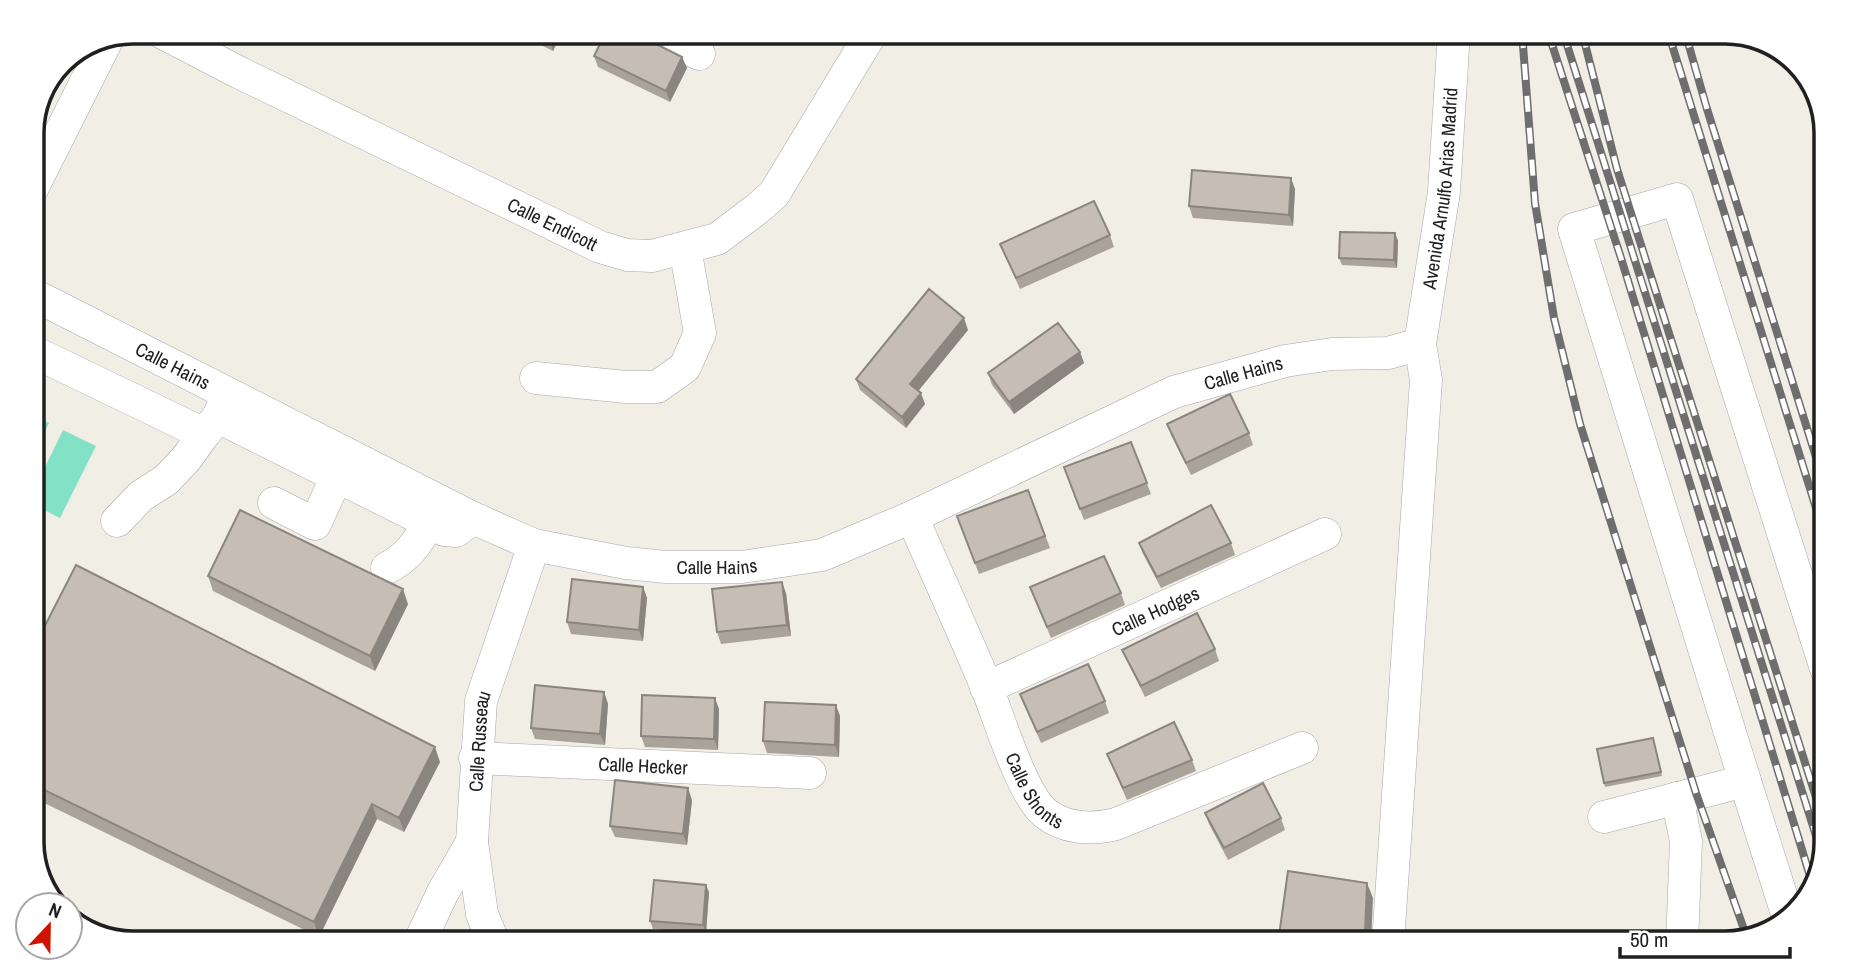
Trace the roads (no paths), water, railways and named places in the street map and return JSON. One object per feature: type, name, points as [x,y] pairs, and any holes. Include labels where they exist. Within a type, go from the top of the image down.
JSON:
[{"type":"street","name":"Calle Endicott","points":[[185,44],[600,247],[628,255],[652,256],[717,239],[774,194],[865,44]]},
{"type":"street","points":[[679,44],[699,54]]},
{"type":"street","name":"Avenida Arnulfo Arias Madrid","points":[[1389,931],[1426,380],[1420,344],[1444,192],[1453,44]]},
{"type":"street","points":[[44,165],[103,49]]},
{"type":"street","points":[[1785,908],[1574,229],[1677,199],[1814,631]]},
{"type":"street","points":[[536,378],[626,387],[657,387],[685,367],[700,333],[685,248]]},
{"type":"street","name":"Calle Hains","points":[[44,302],[217,415],[534,545],[581,555],[666,567],[742,567],[822,555],[912,517],[1174,392],[1285,361],[1332,354],[1388,353],[1420,344]]},
{"type":"street","points":[[44,355],[217,415],[444,530],[456,531],[473,518]]},
{"type":"street","points":[[117,521],[141,496],[166,480],[187,459],[217,415]]},
{"type":"street","points":[[274,503],[314,524],[337,476]]},
{"type":"street","name":"Calle Shonts","points":[[912,517],[1030,796],[1045,813],[1071,826],[1100,828],[1116,824],[1302,748]]},
{"type":"street","points":[[387,568],[408,555],[428,523]]},
{"type":"street","name":"Calle Hodges","points":[[986,688],[1325,534]]},
{"type":"street","name":"Calle Russeau","points":[[494,931],[482,914],[472,842],[475,758],[481,701],[534,545]]},
{"type":"street","name":"Calle Hecker","points":[[475,758],[810,773]]},
{"type":"street","points":[[1604,817],[1745,781]]},
{"type":"street","points":[[1677,798],[1686,841],[1682,931]]},
{"type":"street","points":[[425,931],[443,892],[472,842]]},
{"type":"railway","points":[[1523,44],[1535,203],[1554,318],[1580,424],[1696,793],[1744,929]]},
{"type":"railway","points":[[1552,44],[1621,258],[1809,872]]},
{"type":"railway","points":[[1567,44],[1814,829]]},
{"type":"railway","points":[[1585,44],[1617,169],[1814,791]]},
{"type":"railway","points":[[1672,44],[1814,501]]},
{"type":"railway","points":[[1688,44],[1814,451]]}]
